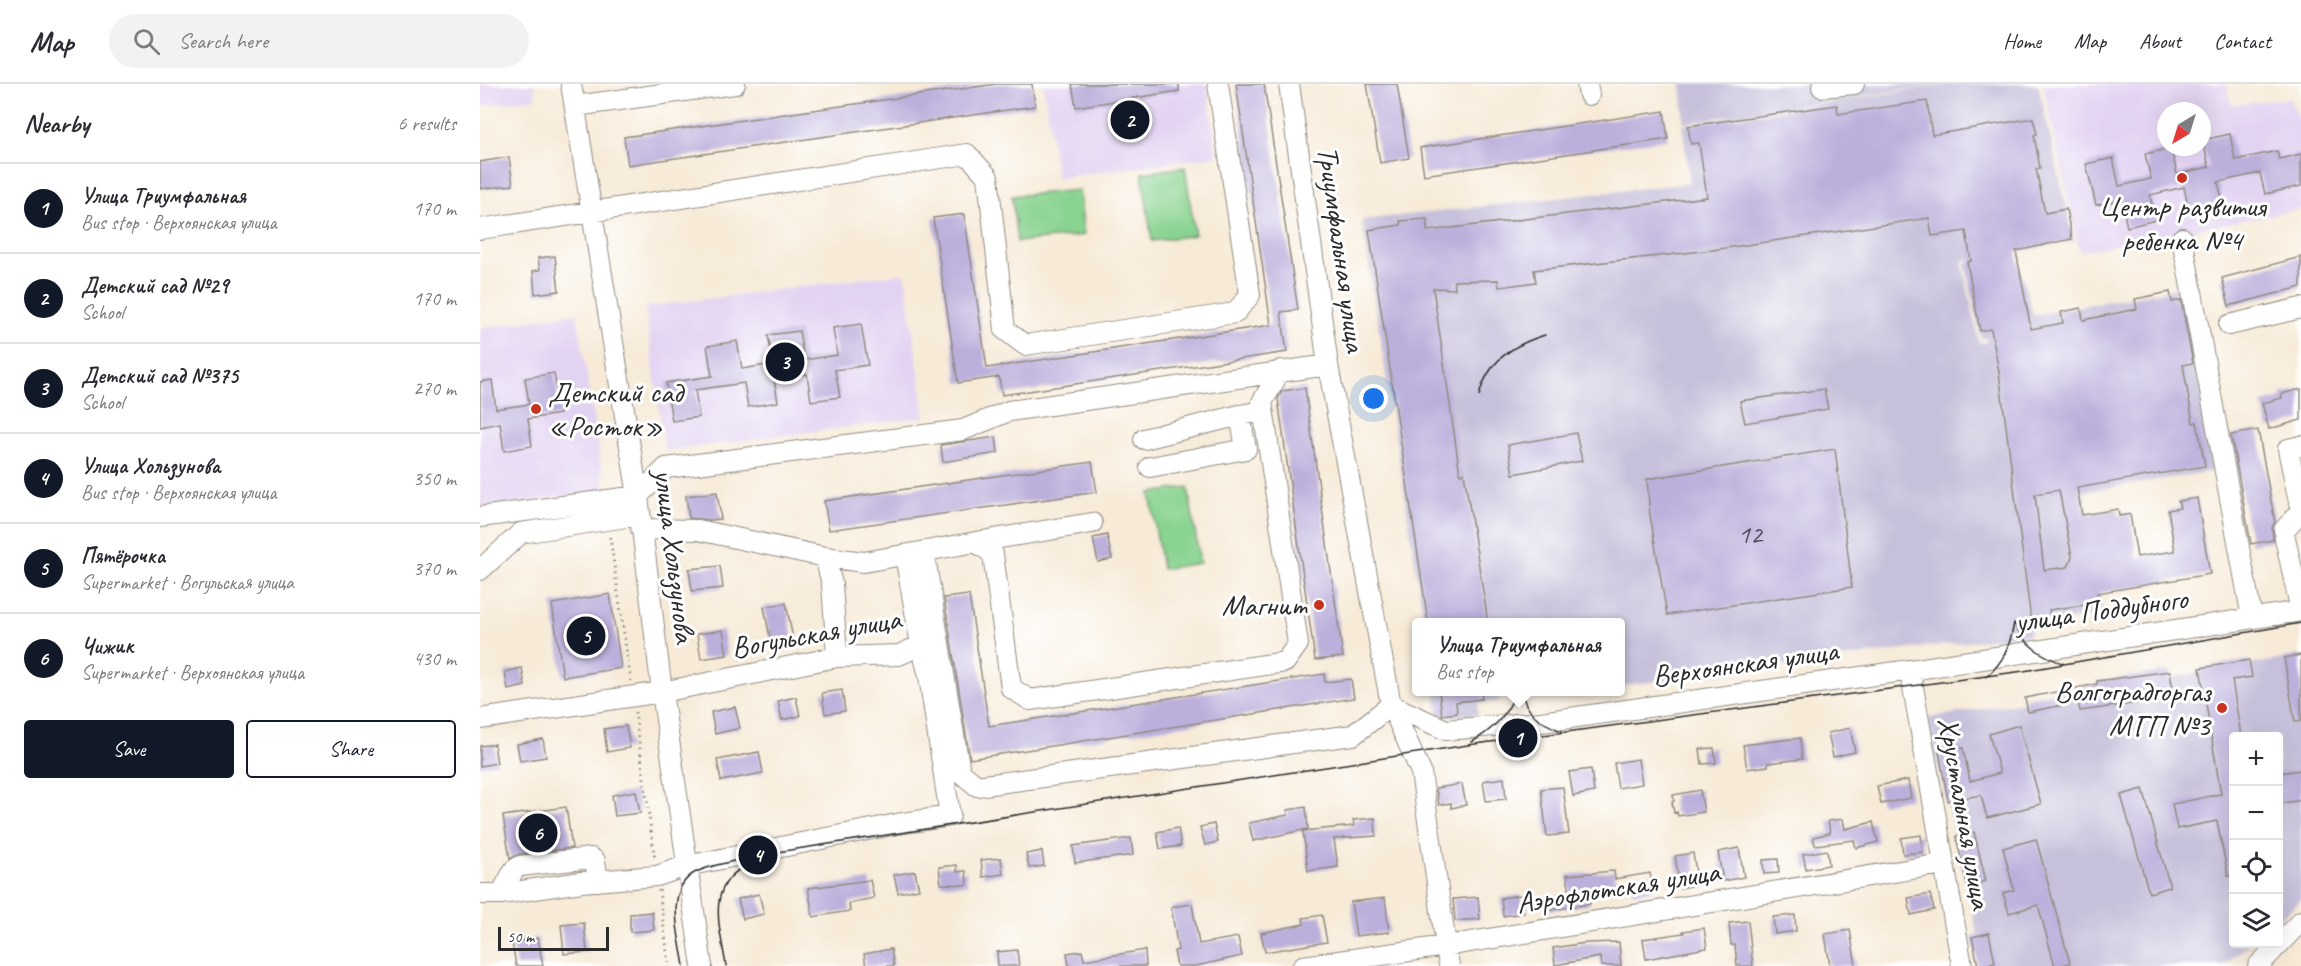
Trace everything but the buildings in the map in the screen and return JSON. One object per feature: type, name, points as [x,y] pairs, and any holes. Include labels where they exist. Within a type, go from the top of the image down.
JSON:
[{"type":"street","name":"улица Хользунова","points":[[571,84],[640,514],[662,692],[702,966]]},
{"type":"street","points":[[575,106],[735,84]]},
{"type":"street","points":[[480,230],[967,154],[988,177],[1005,330],[1025,345],[1235,313],[1250,295],[1218,84]]},
{"type":"street","name":"Триумфальная улица","points":[[1289,84],[1328,365],[1391,705],[1421,772],[1449,966]]},
{"type":"street","points":[[1822,87],[1854,84]]},
{"type":"street","points":[[2182,238],[2252,618]]},
{"type":"street","points":[[2229,325],[2301,309]]},
{"type":"street","points":[[640,514],[666,468],[963,430],[1009,411],[1328,365]]},
{"type":"street","points":[[976,542],[993,554],[1011,688],[1030,700],[1285,662],[1298,644],[1262,402],[1281,370]]},
{"type":"street","points":[[1144,439],[1263,411]]},
{"type":"street","points":[[1150,468],[1246,449],[1240,415]]},
{"type":"street","points":[[2301,446],[2288,449],[2301,512],[2285,534],[2301,611]]},
{"type":"street","points":[[480,570],[521,534],[640,514]]},
{"type":"street","points":[[480,517],[640,514],[698,530],[825,557],[864,562],[1092,523]]},
{"type":"street","points":[[914,553],[960,772],[977,786],[1353,735],[1391,705]]},
{"type":"street","points":[[914,553],[921,645]]},
{"type":"street","points":[[825,557],[832,584],[837,657]]},
{"type":"street","name":"улица Поддубного","points":[[1910,670],[2301,611]]},
{"type":"street","name":"Вогульская улица","points":[[480,719],[662,692],[837,657],[899,655],[921,645],[929,676],[950,816],[897,824],[686,866]]},
{"type":"street","name":"Верхоянская улица","points":[[1391,705],[1446,730],[1541,722],[1910,670]]},
{"type":"street","name":"Хрустальная улица","points":[[1910,670],[1942,864],[1962,966]]},
{"type":"street","name":"Аэрофлотская улица","points":[[1303,966],[1446,946],[1942,864]]},
{"type":"street","points":[[480,894],[501,894],[581,882],[657,876],[686,866]]},
{"type":"street","points":[[2258,966],[2301,921]]},
{"type":"path","points":[[607,520],[669,966]]},
{"type":"shaded area","points":[[480,84],[534,84],[536,98],[480,106]]},
{"type":"shaded area","points":[[1043,84],[1207,84],[1217,156],[1057,178]]},
{"type":"shaded area","points":[[1681,84],[1940,84],[1684,123]]},
{"type":"shaded area","points":[[1947,84],[2038,84],[2074,241],[1962,261],[1979,343],[1987,342],[1986,338],[1981,338],[1965,263],[2016,253],[2033,315],[2188,286],[2213,471],[2084,492],[2103,614],[2030,627],[2030,634],[1625,685],[1625,618],[1488,618],[1450,373],[1487,618],[1423,618],[1362,220],[1690,183],[1682,125]]},
{"type":"shaded area","name":"Центр развития ребенка №4","points":[[2043,84],[2226,84],[2232,105],[2289,98],[2301,122],[2301,209],[2080,252]]},
{"type":"shaded area","points":[[905,273],[925,417],[665,451],[645,307]]},
{"type":"shaded area","name":"Детский сад «Росток»","points":[[577,313],[605,490],[480,509],[480,328]]},
{"type":"shaded area","points":[[2301,656],[2301,900],[2283,916],[2283,732],[2229,732],[2229,948],[2244,948],[2223,966],[1985,966],[1927,718]]},
{"type":"shaded area","points":[[1436,696],[1499,696],[1500,701],[1478,704],[1478,714],[1439,718]]},
{"type":"green space","points":[[1185,167],[1195,235],[1152,241],[1142,173]]},
{"type":"green space","points":[[1079,190],[1084,235],[1017,242],[1012,196]]},
{"type":"green space","points":[[1188,487],[1200,563],[1162,569],[1150,493]]},
{"type":"tram line","points":[[1479,396],[1488,373],[1503,356],[1512,349],[1545,335]]},
{"type":"tram line","points":[[2014,623],[2023,638],[2035,649],[2064,664]]},
{"type":"tram line","points":[[1986,677],[2005,653],[2014,623]]},
{"type":"tram line","points":[[684,966],[676,915],[680,890],[686,880],[702,869],[758,855],[1468,745],[2024,671],[2301,623]]},
{"type":"tram line","points":[[1472,742],[1499,721],[1514,696]]},
{"type":"tram line","points":[[1523,696],[1527,706],[1536,717],[1562,731]]},
{"type":"tram line","points":[[726,966],[719,922],[720,895],[726,883],[735,873],[749,864]]},
{"type":"place","name":"Детский сад №29","points":[[1130,120]]},
{"type":"place","name":"Центр развития ребенка №4","points":[[2182,178]]},
{"type":"place","name":"Детский сад №375","points":[[785,362]]},
{"type":"place","name":"Детский сад «Росток»","points":[[536,409]]},
{"type":"place","name":"Магнит","points":[[1319,605]]},
{"type":"place","name":"Пятёрочка","points":[[586,636]]},
{"type":"place","name":"Волгоградгоргаз МГП №3","points":[[2222,708]]},
{"type":"place","name":"Улица Триумфальная","points":[[1518,738]]},
{"type":"place","name":"Чижик","points":[[538,833]]},
{"type":"place","name":"Улица Хользунова","points":[[758,855]]}]
